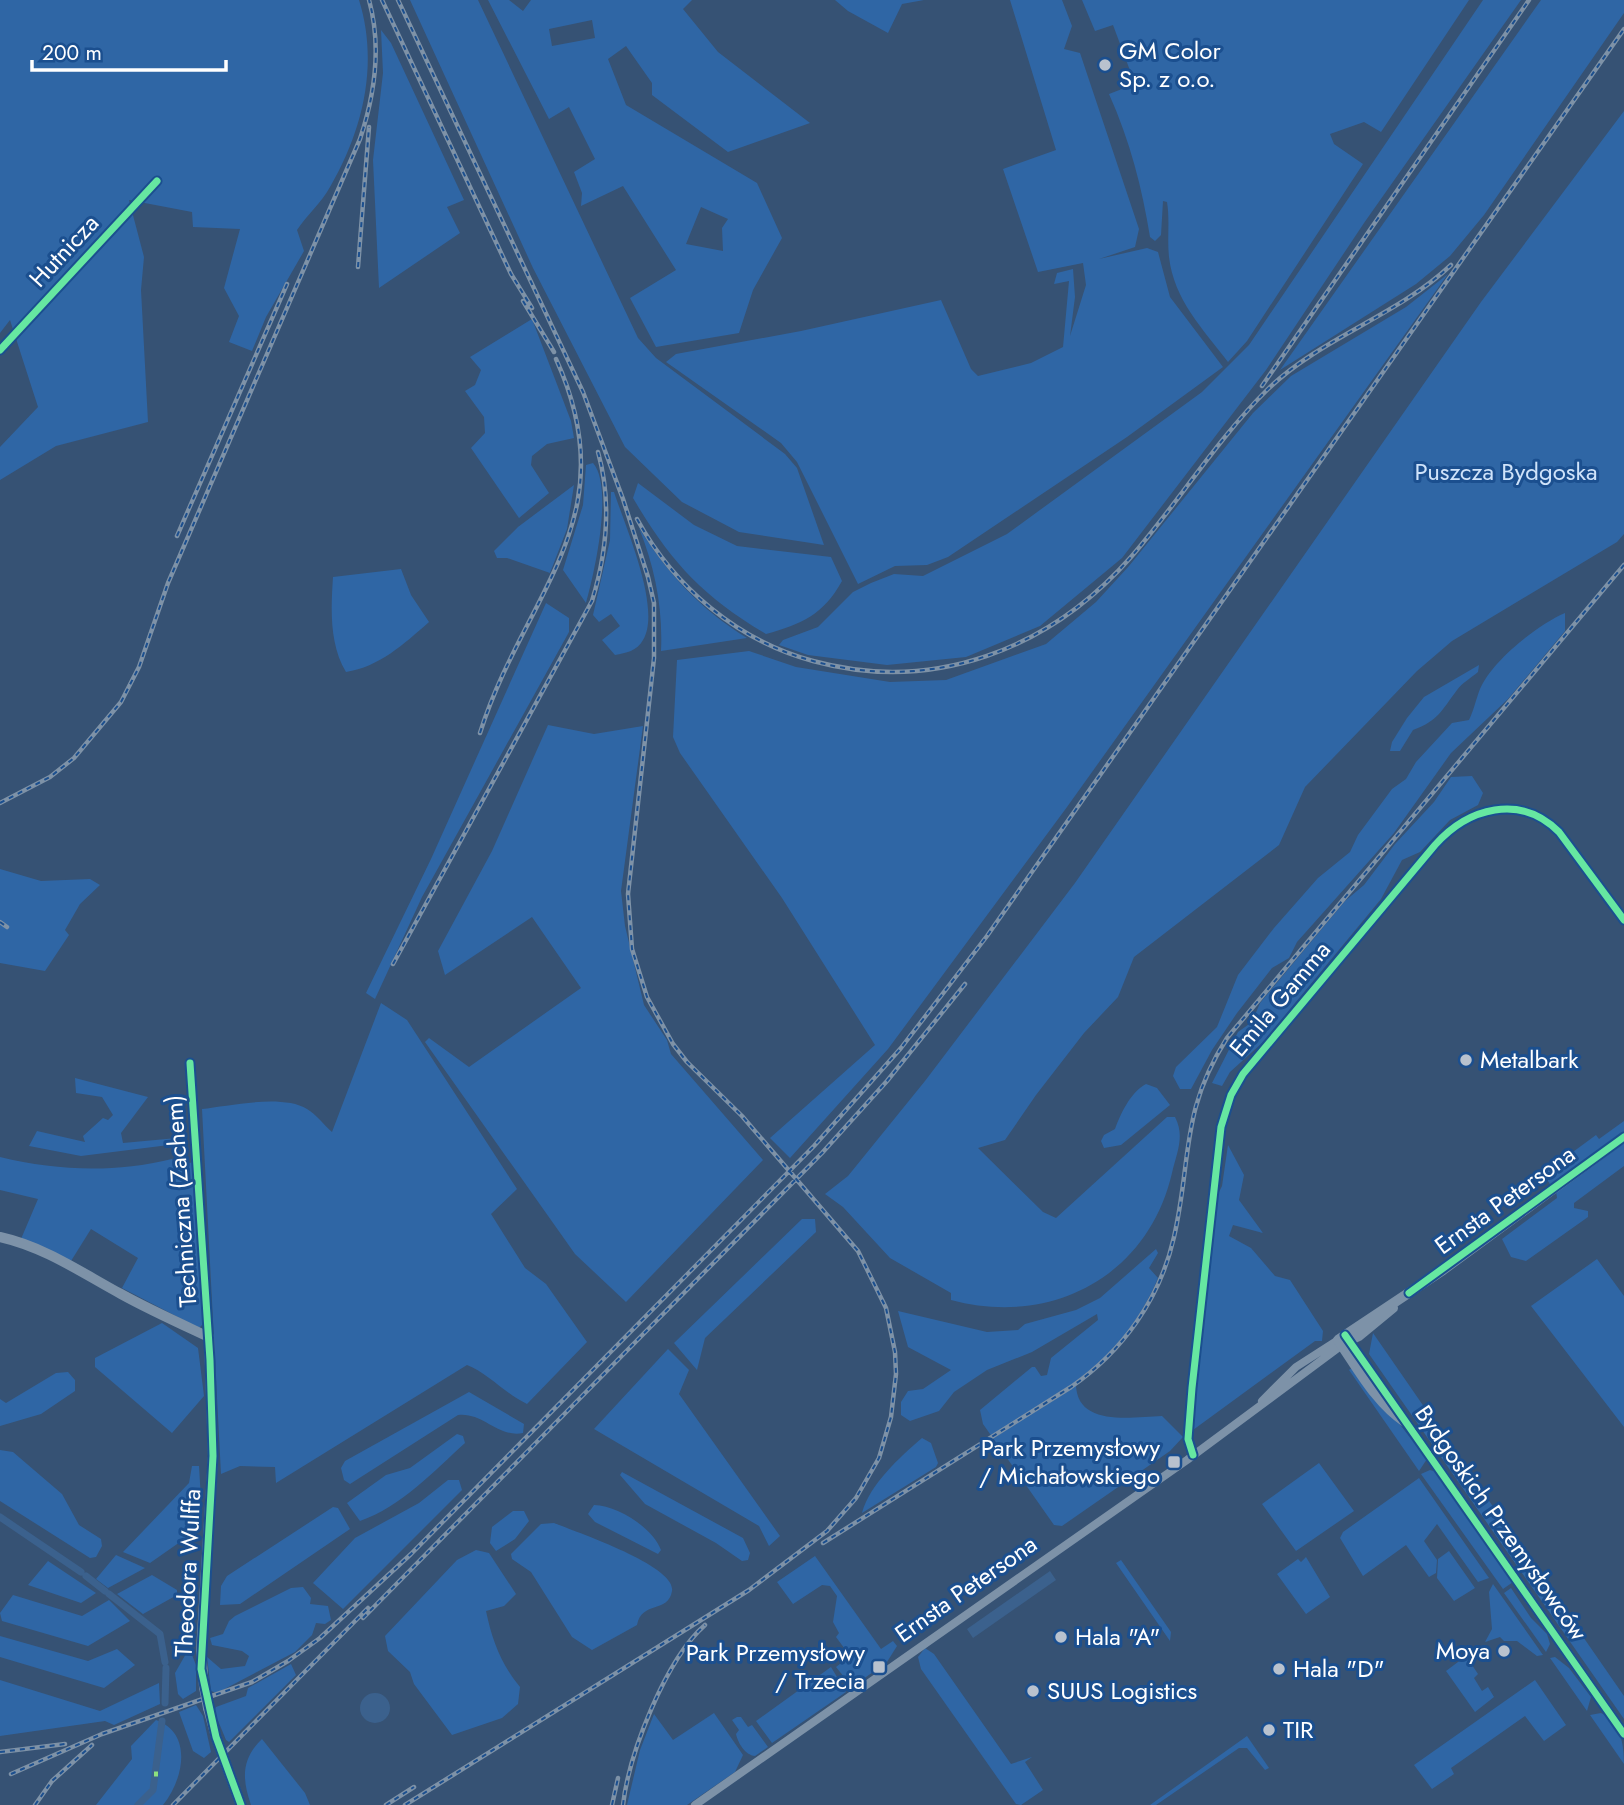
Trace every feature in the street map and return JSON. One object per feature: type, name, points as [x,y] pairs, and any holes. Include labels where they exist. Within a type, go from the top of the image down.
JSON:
[{"type":"street","name":"Hutnicza","points":[[0,351],[158,181]]},
{"type":"street","name":"Emila Gamma","points":[[1193,1455],[1188,1439],[1191,1400],[1222,1127],[1231,1095],[1247,1069],[1435,845],[1460,821],[1476,814],[1512,809],[1548,822],[1559,832],[1624,920]]},
{"type":"street","name":"Techniczna (Zachem)","points":[[190,1063],[209,1337]]},
{"type":"street","name":"Ernsta Petersona","points":[[695,1805],[1193,1455],[1343,1340],[1624,1137]]},
{"type":"street","points":[[0,1237],[20,1241],[62,1260],[122,1294],[209,1337]]},
{"type":"street","name":"Theodora Wulffa","points":[[209,1337],[213,1456],[201,1651],[208,1708],[241,1805]]},
{"type":"street","name":"Bydgoskich Przemysłowców","points":[[1343,1340],[1407,1423],[1624,1734]]},
{"type":"green space","points":[[0,0],[359,0],[368,48],[364,96],[351,143],[327,193],[297,230],[304,251],[266,317],[252,351],[229,342],[239,316],[224,288],[240,229],[193,227],[192,212],[129,200],[144,257],[141,290],[148,422],[56,446],[0,480],[0,447],[38,407],[10,320],[0,333]]},
{"type":"green space","points":[[410,0],[478,0],[638,338],[656,358],[785,454],[797,468],[824,545],[739,532],[682,502],[625,447],[533,268]]},
{"type":"green space","points":[[488,0],[509,0],[523,11],[531,0],[692,0],[683,9],[718,52],[810,123],[728,152],[652,95],[652,83],[626,46],[608,59],[626,105],[757,183],[782,238],[753,290],[739,333],[656,347],[630,298],[676,270],[623,186],[581,206],[582,193],[574,172],[595,159],[569,107],[549,119]],"holes":[[[592,20],[595,38],[552,46],[549,29]],[[701,207],[728,219],[722,228],[723,251],[686,244]]]},
{"type":"green space","points":[[835,0],[924,0],[902,4],[888,33],[848,11]]},
{"type":"green space","points":[[1010,0],[1062,0],[1072,26],[1064,49],[1080,53],[1139,229],[1135,247],[1099,259],[1147,248],[1158,252],[1170,297],[1223,367],[1127,437],[948,557],[927,565],[895,566],[858,584],[797,462],[781,443],[666,362],[676,354],[801,331],[941,300],[971,369],[978,376],[1031,363],[1063,347],[1069,281],[1054,284],[1057,273],[1073,269],[1075,297],[1070,336],[1086,285],[1083,263],[1038,272],[1003,169],[1056,150]]},
{"type":"green space","points":[[1082,0],[1469,0],[1381,132],[1364,122],[1330,134],[1334,144],[1363,164],[1247,341],[1228,362],[1191,313],[1177,287],[1169,257],[1167,202],[1163,201],[1161,235],[1155,241],[1150,237],[1134,164],[1109,94],[1135,84],[1113,25],[1095,31]]},
{"type":"green space","points":[[1483,0],[1521,0],[1364,223],[1266,370],[1122,558],[1040,626],[966,657],[887,665],[808,655],[779,645],[783,640],[818,627],[853,592],[871,583],[894,574],[923,576],[1007,534],[1202,392],[1249,345]]},
{"type":"green space","points":[[1541,0],[1624,0],[1624,13],[1484,215],[1450,256],[1416,284],[1280,370]]},
{"type":"green space","points":[[381,30],[391,43],[464,200],[447,207],[460,233],[379,288],[373,160],[383,73]]},
{"type":"green space","name":"Puszcza Bydgoska","points":[[1624,111],[1624,534],[1617,542],[1452,641],[1417,671],[1305,787],[1279,845],[1134,957],[1118,997],[1084,1033],[1005,1140],[978,1148],[1043,1212],[1056,1218],[1167,1117],[1175,1117],[1180,1138],[1178,1151],[1160,1209],[1142,1240],[1118,1266],[1090,1285],[1059,1299],[1025,1306],[989,1307],[951,1300],[951,1293],[890,1258],[843,1207],[825,1194],[848,1176],[925,1081],[1075,883],[1481,302]]},
{"type":"green space","points":[[1448,274],[1067,807],[888,1049],[790,1158],[770,1138],[875,1045],[782,898],[680,753],[673,737],[677,660],[749,651],[796,667],[890,682],[946,680],[1046,644],[1096,602],[1129,566],[1253,413],[1291,376],[1406,307]]},
{"type":"green space","points":[[532,319],[571,421],[574,438],[547,444],[532,456],[531,465],[549,493],[519,518],[471,448],[485,433],[484,417],[465,391],[475,385],[481,370],[470,357]]},
{"type":"green space","points":[[593,463],[599,475],[602,510],[597,553],[586,603],[563,570],[583,505],[586,465]]},
{"type":"green space","points":[[638,483],[694,525],[737,546],[831,557],[842,581],[819,610],[801,622],[766,634],[723,606],[674,559],[633,498]]},
{"type":"green space","points":[[574,485],[567,529],[550,573],[507,558],[497,558],[494,551],[518,527]]},
{"type":"green space","points":[[611,492],[614,492],[640,567],[648,609],[648,626],[641,644],[631,651],[615,655],[602,640],[620,626],[611,614],[599,622],[593,615],[610,540]]},
{"type":"green space","points":[[639,528],[661,561],[686,589],[714,615],[747,638],[661,651],[657,588]]},
{"type":"green space","points":[[401,569],[411,595],[429,622],[380,660],[346,672],[334,638],[333,577]]},
{"type":"green space","points":[[546,603],[569,618],[569,632],[422,897],[375,999],[366,993],[431,859]]},
{"type":"green space","points":[[1565,613],[1565,631],[1508,699],[1451,753],[1394,833],[1297,942],[1289,958],[1272,968],[1237,1013],[1212,1050],[1191,1089],[1180,1089],[1173,1076],[1176,1067],[1217,1027],[1238,975],[1274,928],[1318,878],[1350,852],[1358,835],[1392,789],[1406,779],[1416,762],[1452,723],[1469,720],[1480,689],[1494,667],[1529,635]]},
{"type":"green space","points":[[1479,665],[1478,672],[1459,687],[1439,714],[1413,730],[1400,751],[1390,751],[1392,742],[1407,718],[1424,697]]},
{"type":"green space","points":[[548,725],[594,734],[643,726],[621,891],[625,926],[644,1005],[667,1040],[671,1054],[763,1160],[626,1302],[575,1254],[425,1042],[429,1038],[469,1067],[581,988],[532,917],[445,975],[438,951],[492,851]]},
{"type":"green space","points":[[1472,776],[1483,793],[1478,805],[1450,820],[1420,852],[1402,860],[1381,899],[1262,1043],[1230,1072],[1222,1086],[1212,1083],[1238,1032],[1252,1022],[1260,1003],[1345,901],[1364,885],[1395,844],[1434,802],[1451,777]]},
{"type":"green space","points":[[0,869],[41,881],[90,879],[100,885],[80,904],[65,930],[69,935],[45,971],[0,963]]},
{"type":"green space","points":[[381,1003],[407,1020],[517,1189],[491,1214],[525,1268],[546,1284],[587,1342],[527,1404],[467,1365],[276,1483],[275,1467],[240,1466],[221,1474],[202,1109],[255,1102],[284,1102],[307,1109],[332,1132]]},
{"type":"green space","points":[[75,1078],[148,1097],[121,1133],[123,1143],[177,1138],[177,1144],[81,1156],[29,1146],[37,1131],[85,1142],[83,1136],[103,1118],[108,1120],[113,1115],[102,1097],[76,1093]]},
{"type":"green space","points":[[1146,1084],[1157,1088],[1170,1105],[1121,1145],[1104,1148],[1101,1141],[1104,1135],[1115,1129],[1131,1098]]},
{"type":"green space","points":[[1624,1121],[1624,1132],[1551,1186],[1545,1176],[1547,1171],[1596,1135],[1599,1139]]},
{"type":"green space","points":[[1624,1142],[1624,1166],[1574,1203],[1574,1208],[1588,1211],[1588,1217],[1526,1261],[1511,1257],[1502,1239],[1557,1198],[1556,1191]]},
{"type":"green space","points":[[1228,1145],[1244,1175],[1239,1200],[1263,1233],[1233,1225],[1229,1236],[1251,1248],[1275,1276],[1290,1280],[1323,1331],[1322,1341],[1315,1341],[1193,1430],[1215,1200],[1222,1186]]},
{"type":"green space","points":[[0,1157],[43,1165],[86,1168],[129,1167],[172,1159],[178,1166],[197,1161],[204,1323],[199,1328],[122,1288],[138,1258],[91,1229],[71,1261],[21,1239],[38,1199],[0,1190]]},
{"type":"green space","points":[[802,1219],[815,1219],[816,1232],[705,1338],[697,1370],[674,1343]]},
{"type":"green space","points":[[1156,1249],[1158,1253],[1149,1268],[1158,1278],[1151,1293],[1114,1348],[1076,1381],[1078,1396],[1084,1406],[1094,1413],[1121,1418],[1162,1416],[1183,1437],[1170,1451],[1062,1526],[1054,1525],[983,1424],[980,1410],[1032,1367],[1035,1367],[1041,1376],[1047,1375],[1051,1358],[1098,1320],[1097,1314],[1032,1352],[987,1370],[954,1392],[939,1411],[910,1421],[901,1415],[901,1402],[908,1391],[923,1389],[951,1370],[908,1347],[898,1311],[987,1332],[1018,1330],[1025,1324],[1076,1310],[1100,1298]]},
{"type":"green space","points":[[1597,1259],[1624,1296],[1624,1427],[1531,1306]]},
{"type":"green space","points":[[162,1323],[198,1348],[204,1396],[172,1433],[95,1367],[95,1358]]},
{"type":"green space","points":[[1373,1333],[1624,1696],[1624,1719],[1369,1354]]},
{"type":"green space","points":[[668,1349],[689,1370],[679,1394],[780,1536],[769,1546],[759,1526],[594,1429]]},
{"type":"green space","points":[[1354,1366],[1427,1459],[1419,1471],[1349,1370]]},
{"type":"green space","points":[[68,1372],[75,1380],[75,1391],[41,1414],[0,1426],[0,1399],[6,1403],[56,1373]]},
{"type":"green space","points":[[469,1392],[524,1424],[523,1433],[506,1432],[475,1417],[458,1415],[350,1484],[344,1480],[341,1468],[345,1461]]},
{"type":"green space","points":[[457,1434],[463,1436],[465,1443],[429,1476],[403,1498],[360,1521],[347,1503],[386,1475],[410,1468]]},
{"type":"green space","points":[[922,1438],[931,1443],[938,1463],[936,1467],[862,1513],[878,1482]]},
{"type":"green space","points":[[0,1450],[13,1452],[62,1494],[79,1525],[101,1539],[102,1546],[96,1557],[90,1558],[0,1501]]},
{"type":"green space","points":[[1319,1463],[1354,1511],[1296,1551],[1262,1504]]},
{"type":"green space","points":[[192,1466],[199,1466],[201,1500],[190,1535],[150,1563],[123,1552],[189,1483]]},
{"type":"green space","points":[[1430,1470],[1437,1472],[1513,1582],[1503,1589],[1421,1474]]},
{"type":"green space","points":[[622,1472],[743,1538],[750,1553],[748,1560],[742,1561],[716,1543],[645,1504],[620,1475]]},
{"type":"green space","points":[[1419,1478],[1489,1578],[1478,1582],[1437,1524],[1424,1541],[1437,1560],[1436,1573],[1429,1577],[1406,1545],[1363,1576],[1340,1538],[1343,1532]]},
{"type":"green space","points":[[448,1480],[459,1480],[462,1490],[343,1609],[313,1583],[355,1538],[419,1503]]},
{"type":"green space","points":[[594,1505],[613,1509],[633,1519],[650,1533],[661,1550],[658,1554],[595,1522],[588,1514]]},
{"type":"green space","points":[[333,1507],[338,1508],[350,1529],[240,1604],[220,1605],[221,1586],[227,1576]]},
{"type":"green space","points":[[513,1511],[524,1511],[529,1521],[515,1539],[496,1551],[490,1543],[492,1527]]},
{"type":"green space","points":[[554,1523],[623,1551],[659,1571],[669,1581],[672,1591],[670,1598],[644,1612],[637,1625],[592,1650],[572,1637],[531,1572],[512,1559],[511,1554],[541,1524]]},
{"type":"green space","points":[[476,1550],[489,1553],[516,1594],[504,1606],[486,1611],[498,1651],[520,1687],[518,1704],[502,1718],[452,1735],[414,1684],[410,1672],[388,1651],[385,1636],[457,1560]]},
{"type":"green space","points":[[1449,1551],[1475,1588],[1454,1601],[1437,1578],[1438,1559]]},
{"type":"green space","points":[[116,1555],[145,1568],[108,1588],[96,1579]]},
{"type":"green space","points":[[815,1556],[881,1649],[893,1641],[897,1646],[887,1662],[852,1687],[836,1667],[850,1656],[836,1637],[839,1633],[833,1622],[837,1596],[830,1586],[822,1585],[793,1604],[777,1582]]},
{"type":"green space","points":[[1306,1557],[1330,1597],[1306,1614],[1277,1574],[1298,1559],[1301,1562]]},
{"type":"green space","points":[[1121,1560],[1171,1632],[1170,1641],[1116,1563]]},
{"type":"green space","points":[[48,1561],[96,1593],[81,1603],[28,1585]]},
{"type":"green space","points":[[152,1575],[177,1590],[177,1595],[143,1614],[117,1594]]},
{"type":"green space","points":[[1493,1584],[1543,1655],[1537,1656],[1517,1641],[1504,1641],[1500,1637],[1485,1642],[1492,1629],[1489,1592]]},
{"type":"green space","points":[[303,1587],[311,1598],[310,1604],[328,1606],[331,1620],[325,1624],[316,1623],[312,1635],[295,1652],[217,1693],[211,1691],[207,1657],[221,1669],[245,1666],[249,1656],[242,1651],[212,1645],[210,1638],[223,1634],[229,1621],[235,1616],[291,1588]]},
{"type":"green space","points":[[1511,1588],[1531,1618],[1547,1634],[1550,1644],[1546,1652],[1504,1593]]},
{"type":"green space","points":[[13,1595],[82,1616],[109,1600],[130,1621],[88,1646],[2,1621],[0,1613]]},
{"type":"green space","points":[[0,1636],[88,1661],[117,1649],[135,1665],[104,1688],[0,1657]]},
{"type":"green space","points":[[925,1648],[934,1654],[1011,1764],[1032,1757],[1025,1762],[1043,1790],[1021,1805],[1016,1804],[921,1669],[918,1657]]},
{"type":"green space","points":[[187,1652],[192,1655],[196,1665],[196,1691],[183,1699],[178,1694],[175,1673]]},
{"type":"green space","points":[[1466,1656],[1478,1674],[1474,1678],[1482,1691],[1488,1687],[1494,1697],[1475,1712],[1446,1671]]},
{"type":"green space","points":[[1555,1657],[1569,1668],[1591,1697],[1587,1711],[1550,1658]]},
{"type":"green space","points":[[291,1664],[296,1675],[229,1742],[226,1740],[214,1711],[216,1707],[246,1696],[248,1688]]},
{"type":"green space","points":[[831,1667],[846,1692],[772,1743],[756,1721]]},
{"type":"green space","points":[[0,1680],[100,1711],[159,1683],[160,1704],[114,1725],[105,1721],[0,1736]]},
{"type":"green space","points":[[1535,1680],[1566,1725],[1544,1741],[1525,1716],[1451,1768],[1454,1774],[1432,1789],[1414,1765]]},
{"type":"green space","points":[[196,1705],[203,1716],[211,1752],[204,1758],[193,1751],[179,1712]]},
{"type":"green space","points":[[714,1713],[743,1755],[735,1772],[687,1805],[627,1805],[640,1750],[654,1714],[673,1740]]},
{"type":"green space","points":[[1601,1713],[1617,1728],[1622,1742],[1624,1764],[1590,1715]]},
{"type":"green space","points":[[741,1717],[748,1727],[752,1725],[768,1747],[755,1756],[745,1751],[736,1734],[739,1730],[732,1720]]},
{"type":"green space","points":[[156,1720],[168,1726],[176,1735],[181,1758],[176,1783],[163,1805],[96,1805],[132,1759],[131,1746]]},
{"type":"green space","points":[[1247,1736],[1269,1768],[1265,1770],[1247,1748],[1239,1748],[1156,1805],[1150,1805]]},
{"type":"green space","points":[[262,1739],[305,1793],[310,1805],[251,1805],[245,1770],[250,1754]]},
{"type":"shaded area","points":[[1050,1571],[1056,1580],[973,1638],[967,1629]]},
{"type":"shaded area","points":[[375,1693],[386,1697],[390,1708],[386,1719],[375,1723],[364,1719],[360,1708],[364,1697]]},
{"type":"waterway","points":[[0,1517],[81,1572]]},
{"type":"waterway","points":[[86,1576],[105,1591]]},
{"type":"waterway","points":[[109,1594],[160,1634],[165,1662]]},
{"type":"waterway","points":[[165,1703],[166,1668]]},
{"type":"waterway","points":[[138,1805],[153,1790],[162,1721]]},
{"type":"railway","points":[[0,803],[50,777],[74,758],[121,702],[139,667],[168,583],[360,139],[370,105],[375,70],[375,35],[369,0]]},
{"type":"railway","points":[[382,0],[511,274],[532,308]]},
{"type":"railway","points":[[398,0],[583,392],[623,499],[648,577],[654,603],[654,658],[628,894],[632,949],[647,997],[673,1044],[687,1062],[742,1116],[858,1251],[886,1308],[895,1352],[896,1374],[891,1417],[879,1458],[856,1498],[827,1531],[749,1590],[405,1805]]},
{"type":"railway","points":[[1262,386],[1529,0]]},
{"type":"railway","points":[[11,1774],[102,1734],[252,1682],[320,1638],[411,1554],[814,1146],[901,1048],[987,936],[1624,29]]},
{"type":"railway","points":[[358,267],[369,127]]},
{"type":"railway","points":[[637,519],[652,544],[689,589],[734,625],[785,652],[858,670],[902,672],[945,667],[987,656],[1027,639],[1064,617],[1099,589],[1131,557],[1249,408],[1289,371],[1335,340],[1407,299],[1451,265]]},
{"type":"railway","points":[[177,536],[287,284]]},
{"type":"railway","points":[[523,301],[554,352]]},
{"type":"railway","points":[[480,733],[499,683],[562,554],[576,511],[581,465],[575,415],[556,359]]},
{"type":"railway","points":[[393,964],[592,601],[606,527],[605,489],[598,452]]},
{"type":"railway","points":[[823,1543],[1071,1387],[1090,1373],[1123,1340],[1149,1302],[1168,1260],[1180,1209],[1194,1113],[1201,1089],[1227,1038],[1624,565]]},
{"type":"railway","points":[[0,922],[7,927]]},
{"type":"railway","points":[[363,1618],[822,1153],[887,1081],[965,984]]},
{"type":"railway","points":[[173,1805],[368,1608]]},
{"type":"railway","points":[[623,1805],[641,1734],[663,1683],[691,1640],[705,1625]]},
{"type":"railway","points":[[0,1752],[65,1744]]},
{"type":"railway","points":[[35,1805],[52,1781],[92,1745]]},
{"type":"railway","points":[[612,1805],[618,1778]]},
{"type":"railway","points":[[386,1805],[414,1787]]},
{"type":"cycle path","points":[[0,350],[157,181]]},
{"type":"cycle path","points":[[1193,1455],[1188,1439],[1192,1388],[1221,1127],[1231,1095],[1243,1074],[1435,845],[1448,832],[1478,814],[1511,809],[1528,812],[1544,820],[1559,832],[1624,920]]},
{"type":"cycle path","points":[[190,1063],[210,1360],[213,1456],[201,1669],[216,1737],[241,1805]]},
{"type":"cycle path","points":[[1409,1293],[1624,1137]]},
{"type":"cycle path","points":[[1345,1335],[1624,1734]]},
{"type":"place","name":"GM Color Sp. z o.o.","points":[[1105,65]]},
{"type":"place","name":"Metalbark","points":[[1466,1060]]},
{"type":"place","name":"Park Przemysłowy / Michałowskiego","points":[[1174,1462]]},
{"type":"place","name":"Hala \"A\"","points":[[1061,1637]]},
{"type":"place","name":"Moya","points":[[1504,1651]]},
{"type":"place","name":"Park Przemysłowy / Trzecia","points":[[879,1667]]},
{"type":"place","name":"Hala \"D\"","points":[[1279,1669]]},
{"type":"place","name":"SUUS Logistics","points":[[1033,1691]]},
{"type":"place","name":"TIR","points":[[1269,1730]]}]
